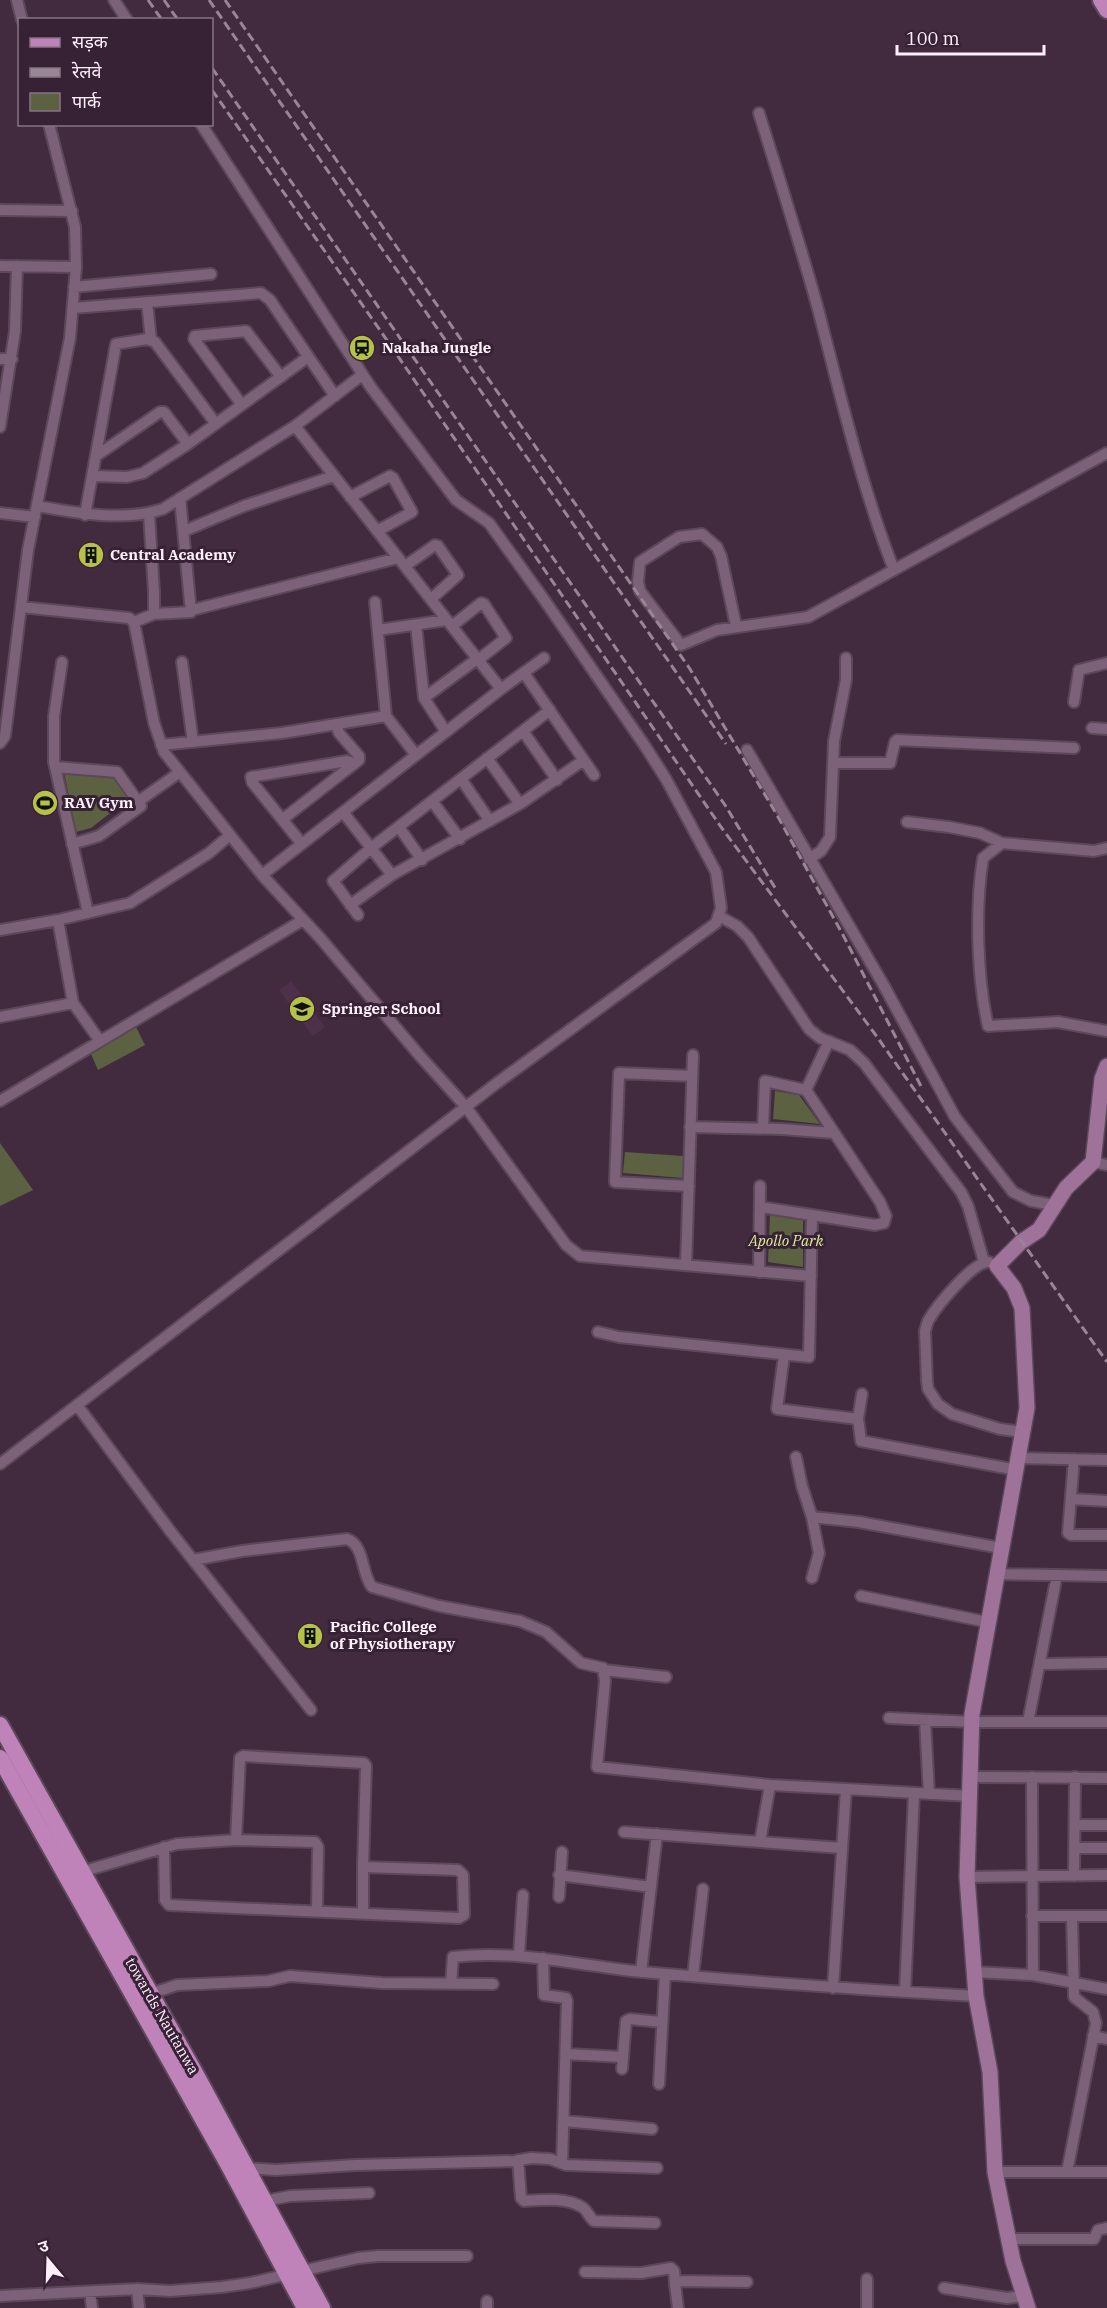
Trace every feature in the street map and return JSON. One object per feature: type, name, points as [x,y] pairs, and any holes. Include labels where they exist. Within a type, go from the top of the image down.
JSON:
[{"type":"main road","points":[[1101,0],[1107,10]]},
{"type":"main road","name":"towards Nautanwa","points":[[0,1725],[265,2201],[294,2272],[322,2308]]},
{"type":"main road","points":[[0,1758],[228,2164],[294,2272],[305,2308]]},
{"type":"street","points":[[17,0],[22,18]]},
{"type":"street","points":[[114,0],[126,18]]},
{"type":"street","points":[[759,112],[808,273],[852,445],[880,534],[894,570]]},
{"type":"street","points":[[0,743],[5,736],[28,550],[70,338],[73,308],[76,267],[75,227],[50,126]]},
{"type":"street","points":[[0,1464],[466,1107],[716,923],[719,916],[721,901],[716,873],[666,779],[645,746],[489,523],[456,500],[362,375],[202,126]]},
{"type":"street","points":[[0,208],[72,211]]},
{"type":"street","points":[[0,266],[76,267]]},
{"type":"street","points":[[0,427],[12,359],[17,266]]},
{"type":"street","points":[[74,287],[211,274]]},
{"type":"street","points":[[73,308],[261,293],[270,300],[335,396]]},
{"type":"street","points":[[147,302],[151,340]]},
{"type":"street","points":[[242,405],[194,339],[195,336],[246,331],[281,376]]},
{"type":"street","points":[[85,515],[114,346],[118,343],[151,340],[155,342],[216,424]]},
{"type":"street","points":[[92,477],[127,477],[143,473],[188,444],[308,357]]},
{"type":"street","points":[[0,359],[12,359]]},
{"type":"street","points":[[0,513],[36,511],[85,515],[149,514],[163,509],[295,426],[362,375]]},
{"type":"street","points":[[96,456],[160,411],[164,412],[188,444]]},
{"type":"street","points":[[295,426],[501,689]]},
{"type":"street","points":[[736,626],[721,556],[717,547],[702,534],[679,537],[640,562],[638,582],[640,591],[680,644],[686,644],[708,633],[736,626],[808,617],[1107,453]]},
{"type":"street","points":[[184,531],[244,506],[334,476]]},
{"type":"street","points":[[350,497],[390,477],[393,478],[412,512],[377,531]]},
{"type":"street","points":[[180,498],[192,610]]},
{"type":"street","points":[[149,514],[154,614]]},
{"type":"street","points":[[135,622],[154,614],[189,613],[192,610],[401,562],[435,545],[459,574],[431,599]]},
{"type":"street","points":[[375,602],[386,716],[416,756]]},
{"type":"street","points":[[378,630],[449,623],[481,603],[484,604],[506,638],[424,698]]},
{"type":"street","points":[[21,607],[129,618],[135,622],[153,723],[164,752],[262,875],[466,1107],[547,1221],[573,1253],[580,1256],[811,1276]]},
{"type":"street","points":[[416,625],[424,698],[446,732]]},
{"type":"street","points":[[262,875],[544,658]]},
{"type":"street","points":[[809,859],[821,851],[830,837],[834,741],[846,680],[846,658]]},
{"type":"street","points":[[62,662],[54,716],[55,767],[88,913]]},
{"type":"street","points":[[182,662],[193,742]]},
{"type":"street","points":[[1074,702],[1079,670],[1107,663]]},
{"type":"street","points":[[524,673],[594,775]]},
{"type":"street","points":[[358,915],[333,880],[550,710]]},
{"type":"street","points":[[161,745],[282,733],[386,716]]},
{"type":"street","points":[[283,819],[359,760],[339,733],[336,724]]},
{"type":"street","points":[[1092,728],[1107,729]]},
{"type":"street","points":[[523,731],[557,780]]},
{"type":"street","points":[[833,763],[890,763],[897,740],[1074,748]]},
{"type":"street","points":[[747,750],[883,984],[955,1117],[1013,1192],[1021,1198],[1054,1205]]},
{"type":"street","points":[[487,758],[520,804]]},
{"type":"street","points":[[350,905],[392,876],[520,804],[584,760]]},
{"type":"street","points":[[302,844],[252,782],[251,777],[347,761],[354,763]]},
{"type":"street","points":[[55,767],[117,772],[141,806],[99,836],[72,844]]},
{"type":"street","points":[[139,801],[180,772]]},
{"type":"street","points":[[461,779],[490,821]]},
{"type":"street","points":[[432,801],[460,839]]},
{"type":"street","points":[[343,812],[392,876]]},
{"type":"street","points":[[907,822],[980,833],[1002,843],[1094,850],[1107,848]]},
{"type":"street","points":[[399,827],[422,860]]},
{"type":"street","points":[[0,930],[58,920],[130,903],[209,853],[230,835]]},
{"type":"street","points":[[1002,843],[982,858],[978,885],[981,998],[988,1026],[1058,1022],[1107,1031]]},
{"type":"street","points":[[719,916],[737,926],[748,937],[809,1029],[820,1038],[850,1050],[864,1063],[961,1192],[991,1264],[1014,1288],[1022,1308],[1027,1408],[995,1574],[972,1722],[967,1877],[976,1996],[990,2072],[995,2172],[1008,2239],[1026,2302],[944,2288]]},
{"type":"street","points":[[58,920],[74,1003],[100,1041]]},
{"type":"street","points":[[0,1101],[303,920]]},
{"type":"street","points":[[0,1017],[74,1003]]},
{"type":"street","points":[[806,1090],[829,1041]]},
{"type":"street","points":[[686,1266],[693,1055]]},
{"type":"street","points":[[1023,1432],[1000,1429],[952,1414],[938,1404],[928,1389],[925,1347],[928,1321],[973,1268],[991,1264],[1039,1230],[1066,1188],[1100,1164],[1102,1079],[1107,1066]]},
{"type":"street","points":[[688,1186],[615,1182],[619,1073],[692,1076]]},
{"type":"street","points":[[760,1207],[875,1226],[884,1223],[886,1216],[880,1202],[806,1090],[765,1081],[763,1128]]},
{"type":"street","points":[[690,1127],[763,1128],[834,1133]]},
{"type":"street","points":[[759,1272],[760,1186]]},
{"type":"street","points":[[598,1332],[619,1337],[807,1357],[809,1355],[812,1215]]},
{"type":"street","points":[[784,1355],[777,1409],[858,1419]]},
{"type":"street","points":[[862,1394],[858,1419],[861,1441],[1018,1464],[1074,1459],[1107,1460]]},
{"type":"street","points":[[77,1405],[193,1560],[311,1710]]},
{"type":"street","points":[[796,1457],[819,1553],[812,1578]]},
{"type":"street","points":[[1074,1459],[1069,1534],[1107,1534]]},
{"type":"street","points":[[1071,1498],[1107,1501]]},
{"type":"street","points":[[812,1517],[859,1522],[1001,1548]]},
{"type":"street","points":[[193,1560],[242,1551],[347,1539],[357,1546],[368,1582],[372,1587],[439,1606],[520,1621],[546,1632],[581,1663],[604,1670],[666,1677]]},
{"type":"street","points":[[995,1574],[1107,1576]]},
{"type":"street","points":[[1028,1722],[1057,1575]]},
{"type":"street","points":[[861,1596],[987,1622]]},
{"type":"street","points":[[1040,1664],[1107,1664]]},
{"type":"street","points":[[604,1670],[597,1767],[770,1785],[970,1796]]},
{"type":"street","points":[[889,1718],[972,1722],[1107,1722]]},
{"type":"street","points":[[925,1720],[929,1794]]},
{"type":"street","points":[[236,1840],[240,1758],[243,1756],[364,1763],[366,1766],[363,1913]]},
{"type":"street","points":[[971,1777],[1107,1778]]},
{"type":"street","points":[[1032,1777],[1033,1975]]},
{"type":"street","points":[[1074,1876],[1075,1778]]},
{"type":"street","points":[[760,1842],[770,1785]]},
{"type":"street","points":[[833,1988],[846,1789]]},
{"type":"street","points":[[905,1992],[914,1794]]},
{"type":"street","points":[[1075,1825],[1107,1825]]},
{"type":"street","points":[[624,1832],[842,1848]]},
{"type":"street","points":[[641,1972],[657,1834]]},
{"type":"street","points":[[81,1872],[177,1844],[236,1840],[315,1842],[318,1843],[317,1910]]},
{"type":"street","points":[[164,1847],[165,1900],[169,1905],[459,1918],[464,1915],[463,1875],[458,1870],[363,1867]]},
{"type":"street","points":[[1075,1848],[1107,1848]]},
{"type":"street","points":[[559,1897],[562,1852]]},
{"type":"street","points":[[560,1875],[651,1887]]},
{"type":"street","points":[[967,1877],[1107,1875]]},
{"type":"street","points":[[693,1976],[703,1889]]},
{"type":"street","points":[[519,1955],[523,1895]]},
{"type":"street","points":[[1032,1916],[1107,1916]]},
{"type":"street","points":[[1067,2172],[1095,2017],[1093,2012],[1075,1999],[1072,1916]]},
{"type":"street","points":[[451,1984],[453,1957],[519,1955],[641,1972],[833,1988],[976,1996]]},
{"type":"street","points":[[543,1958],[545,1996],[566,1998],[567,2001],[562,2163]]},
{"type":"street","points":[[974,1972],[1033,1975],[1107,1989]]},
{"type":"street","points":[[659,2084],[665,1974]]},
{"type":"street","points":[[150,1994],[177,1985],[268,1981],[290,1976],[374,1983],[493,1984]]},
{"type":"street","points":[[622,2069],[627,2019],[661,2022]]},
{"type":"street","points":[[1093,2036],[1107,2039]]},
{"type":"street","points":[[566,2054],[623,2056]]},
{"type":"street","points":[[564,2121],[652,2129]]},
{"type":"street","points":[[246,2168],[276,2170],[531,2158],[550,2158],[562,2163],[657,2168]]},
{"type":"street","points":[[518,2160],[521,2198],[524,2201],[558,2200],[570,2203],[583,2207],[594,2221],[656,2223]]},
{"type":"street","points":[[995,2172],[1107,2172]]},
{"type":"street","points":[[265,2201],[300,2196],[369,2193]]},
{"type":"street","points":[[1008,2239],[1094,2239],[1097,2237],[1098,2230],[1107,2228]]},
{"type":"street","points":[[0,2296],[137,2289],[170,2291],[222,2287],[378,2256],[467,2256]]},
{"type":"street","points":[[585,2272],[641,2273],[671,2268],[674,2271],[678,2308]]},
{"type":"street","points":[[867,2279],[867,2308]]},
{"type":"street","points":[[675,2282],[747,2282]]},
{"type":"street","points":[[137,2289],[140,2308]]},
{"type":"street","points":[[90,2292],[92,2308]]},
{"type":"shaded area","name":"Springer School","points":[[291,981],[325,1027],[313,1036],[279,990]]},
{"type":"green space","points":[[64,772],[115,776],[131,797],[91,828],[76,832]]},
{"type":"green space","points":[[136,1027],[145,1045],[98,1070],[91,1054]]},
{"type":"green space","points":[[775,1091],[799,1095],[820,1124],[773,1119]]},
{"type":"green space","points":[[0,1143],[33,1190],[0,1206]]},
{"type":"green space","points":[[625,1152],[683,1156],[683,1178],[623,1173]]},
{"type":"green space","name":"Apollo Park","points":[[770,1215],[803,1220],[803,1267],[768,1262]]},
{"type":"railway","points":[[148,0],[161,18]]},
{"type":"railway","points":[[164,0],[177,18]]},
{"type":"railway","points":[[209,0],[726,744]]},
{"type":"railway","points":[[225,0],[690,669],[777,815],[843,935],[923,1090]]},
{"type":"railway","points":[[213,69],[725,805],[777,891]]},
{"type":"railway","points":[[213,91],[721,827],[875,1034],[1107,1362]]},
{"type":"place","name":"Nakaha Jungle","points":[[362,348]]},
{"type":"place","name":"Central Academy","points":[[91,555]]},
{"type":"place","name":"RAV Gym","points":[[45,803]]},
{"type":"place","name":"Springer School","points":[[302,1009]]},
{"type":"place","name":"Pacific College of Physiotherapy","points":[[310,1636]]}]
